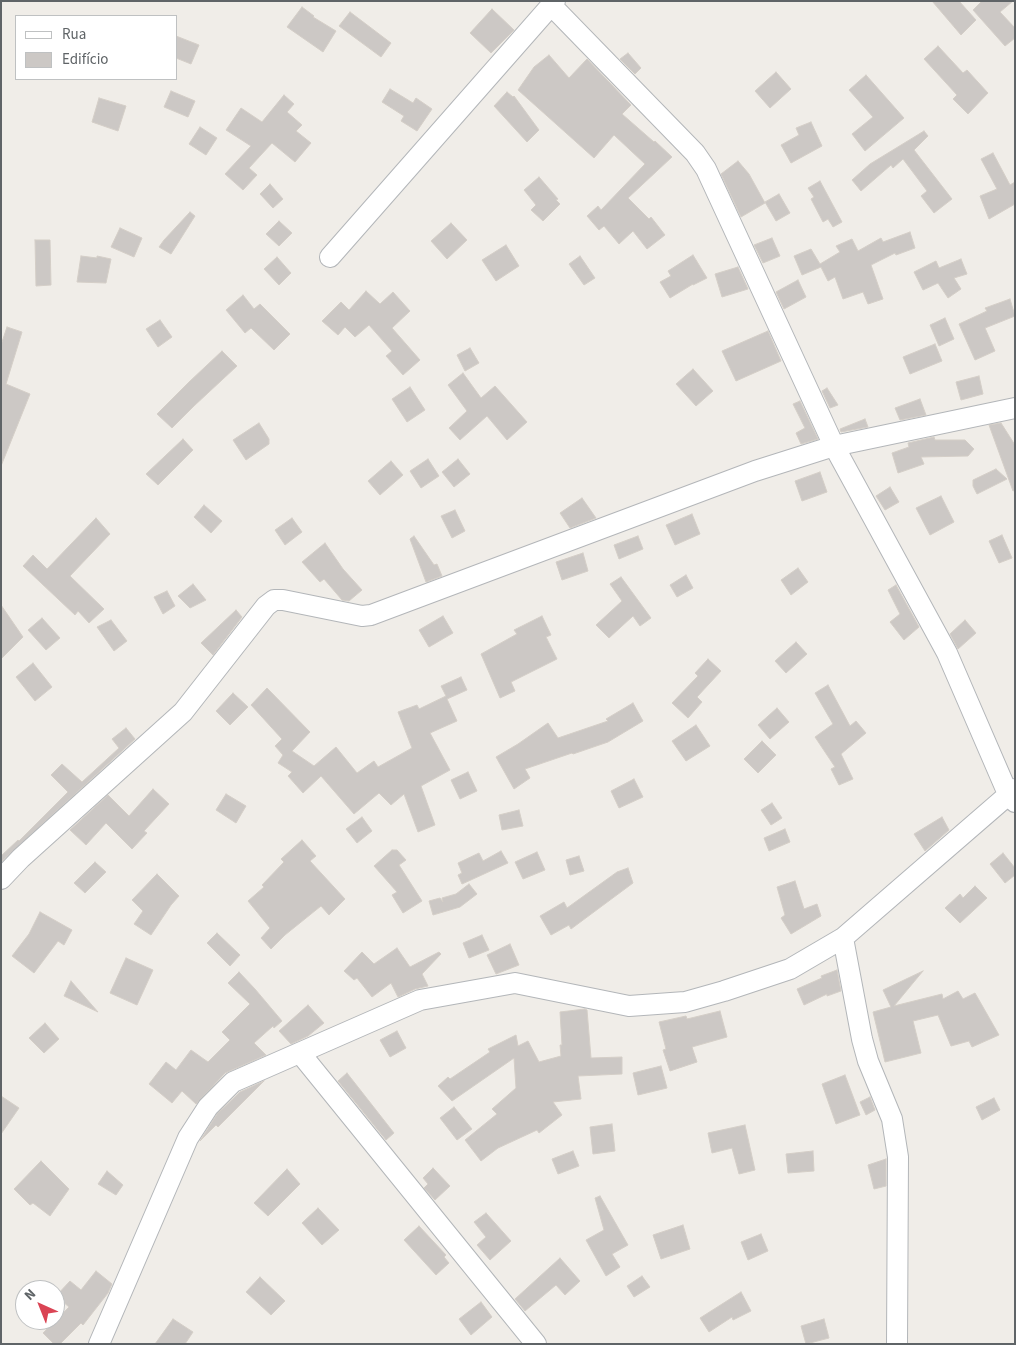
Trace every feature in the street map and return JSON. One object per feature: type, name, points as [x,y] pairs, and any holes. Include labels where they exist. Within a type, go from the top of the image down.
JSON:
[{"type":"street","points":[[99,1344],[188,1138],[208,1107],[232,1082],[420,1000],[515,983],[630,1006],[684,1002],[790,969],[842,938],[1013,795],[947,653],[834,446],[706,169],[695,153],[553,3],[330,257]]},
{"type":"street","points":[[1,879],[21,858],[183,712],[266,606],[274,600],[283,600],[362,616],[371,615],[755,471],[834,446],[1015,408]]},
{"type":"street","points":[[842,938],[862,1039],[868,1061],[892,1120],[898,1157],[897,1344]]},
{"type":"street","points":[[300,1053],[536,1344]]},
{"type":"building","points":[[932,1],[959,1],[976,20],[961,35]]},
{"type":"building","points":[[982,1],[1013,1],[1000,12],[1015,28],[1015,38],[1005,46],[973,10]]},
{"type":"building","points":[[302,7],[313,17],[336,31],[323,52],[287,27]]},
{"type":"building","points":[[492,9],[514,30],[491,53],[470,33]]},
{"type":"building","points":[[350,12],[391,43],[381,57],[339,26]]},
{"type":"building","points":[[178,37],[199,45],[191,64],[178,59]]},
{"type":"building","points":[[938,46],[963,73],[967,70],[988,93],[968,114],[953,99],[957,95],[924,59]]},
{"type":"building","points":[[628,53],[641,68],[635,74],[620,59]]},
{"type":"building","points":[[549,55],[569,78],[587,59],[631,105],[622,114],[672,157],[628,198],[649,219],[651,217],[665,235],[647,249],[633,231],[619,244],[604,226],[599,230],[587,216],[598,206],[601,210],[645,164],[614,135],[594,158],[518,90],[534,67]]},
{"type":"building","points":[[776,72],[791,89],[770,108],[755,91]]},
{"type":"building","points":[[866,75],[904,118],[865,151],[852,134],[873,117],[849,90]]},
{"type":"building","points":[[390,89],[413,103],[416,98],[432,109],[417,131],[401,121],[404,116],[382,102]]},
{"type":"building","points":[[171,91],[195,101],[188,117],[164,107]]},
{"type":"building","points":[[507,92],[514,96],[539,130],[527,142],[494,106]]},
{"type":"building","points":[[284,95],[294,104],[287,112],[302,125],[296,131],[311,143],[295,162],[272,143],[249,168],[257,175],[243,190],[225,174],[251,146],[226,130],[241,108],[262,122]]},
{"type":"building","points":[[99,98],[126,106],[118,131],[92,122]]},
{"type":"building","points":[[811,122],[822,146],[791,163],[781,145],[799,135],[796,128]]},
{"type":"building","points":[[200,127],[217,138],[206,155],[189,144]]},
{"type":"building","points":[[924,131],[928,136],[914,150],[952,199],[934,213],[921,196],[927,191],[903,159],[893,168],[891,165],[861,191],[852,180],[870,164]]},
{"type":"building","points":[[993,153],[1010,185],[1015,182],[1015,204],[989,219],[980,196],[997,189],[981,159]]},
{"type":"building","points":[[738,161],[749,174],[765,203],[741,217],[721,174]]},
{"type":"building","points":[[539,177],[560,204],[543,221],[531,210],[536,205],[524,190]]},
{"type":"building","points":[[820,181],[842,222],[833,227],[828,219],[823,222],[811,199],[814,197],[808,188]]},
{"type":"building","points":[[270,184],[283,199],[273,208],[260,194]]},
{"type":"building","points":[[779,194],[790,213],[776,221],[765,202]]},
{"type":"building","points":[[190,212],[195,216],[171,254],[159,247],[164,240]]},
{"type":"building","points":[[279,221],[292,233],[279,246],[266,234]]},
{"type":"building","points":[[451,223],[467,240],[447,259],[431,241]]},
{"type":"building","points":[[120,228],[142,238],[134,257],[111,247]]},
{"type":"building","points":[[910,232],[915,248],[896,255],[895,253],[871,265],[883,299],[868,304],[863,292],[843,299],[835,277],[828,281],[821,267],[802,275],[794,256],[811,249],[820,264],[840,252],[836,246],[852,239],[858,251],[881,238],[883,242]]},
{"type":"building","points":[[772,238],[780,256],[763,263],[754,245]]},
{"type":"building","points":[[35,240],[50,240],[51,285],[36,286]]},
{"type":"building","points":[[506,245],[519,266],[496,281],[482,260]]},
{"type":"building","points":[[693,255],[707,278],[670,298],[660,282],[671,276],[668,271]]},
{"type":"building","points":[[81,256],[97,258],[97,256],[111,259],[106,283],[77,282]]},
{"type":"building","points":[[580,256],[595,278],[584,285],[569,264]]},
{"type":"building","points":[[277,257],[291,273],[279,285],[264,269]]},
{"type":"building","points":[[961,259],[967,274],[954,278],[961,289],[948,298],[938,283],[923,290],[914,272],[936,261],[939,268]]},
{"type":"building","points":[[738,267],[748,289],[722,297],[715,274]]},
{"type":"building","points":[[798,280],[806,297],[784,309],[776,292]]},
{"type":"building","points":[[366,291],[380,304],[393,292],[410,311],[392,328],[420,360],[403,375],[386,356],[392,351],[369,325],[355,337],[345,327],[338,335],[322,321],[341,302],[349,310]]},
{"type":"building","points":[[243,295],[254,309],[260,304],[290,334],[274,350],[251,328],[245,333],[226,310]]},
{"type":"building","points":[[1010,299],[1015,316],[985,328],[995,351],[975,360],[959,324],[987,311],[985,308]]},
{"type":"building","points":[[945,318],[954,339],[939,346],[930,325]]},
{"type":"building","points":[[160,320],[172,337],[158,347],[146,329]]},
{"type":"building","points":[[7,327],[22,332],[6,384],[30,394],[1,466],[1,345]]},
{"type":"building","points":[[768,331],[781,361],[736,381],[722,351]]},
{"type":"building","points":[[935,344],[942,361],[910,374],[903,357]]},
{"type":"building","points":[[470,348],[479,363],[465,371],[457,355]]},
{"type":"building","points":[[222,351],[237,366],[172,428],[157,414]]},
{"type":"building","points":[[693,369],[713,391],[696,406],[676,384]]},
{"type":"building","points":[[463,373],[481,398],[495,386],[527,422],[507,440],[487,416],[460,440],[449,428],[467,411],[448,385]]},
{"type":"building","points":[[979,376],[983,394],[961,400],[956,382]]},
{"type":"building","points":[[410,387],[425,410],[407,422],[392,399]]},
{"type":"building","points":[[827,388],[838,405],[830,408],[822,391]]},
{"type":"building","points":[[920,399],[926,415],[900,420],[895,408]]},
{"type":"building","points":[[800,401],[818,439],[801,444],[796,433],[805,428],[793,404]]},
{"type":"building","points":[[865,419],[868,427],[841,432],[840,429]]},
{"type":"building","points":[[259,423],[269,439],[269,444],[246,460],[233,440]]},
{"type":"building","points":[[1001,423],[1015,445],[1015,490],[1013,491],[989,425]]},
{"type":"building","points":[[934,437],[935,440],[965,440],[974,449],[968,456],[921,457],[924,464],[898,473],[892,453],[909,447],[908,443]]},
{"type":"building","points":[[183,439],[193,450],[158,485],[146,474]]},
{"type":"building","points":[[428,459],[439,476],[421,488],[410,471]]},
{"type":"building","points":[[458,459],[470,474],[454,487],[442,472]]},
{"type":"building","points":[[391,461],[403,475],[380,495],[368,481]]},
{"type":"building","points":[[996,469],[1007,479],[977,494],[973,486],[973,480]]},
{"type":"building","points":[[820,472],[827,492],[802,501],[795,481]]},
{"type":"building","points":[[890,487],[899,502],[885,510],[876,496]]},
{"type":"building","points":[[941,496],[954,522],[930,535],[916,508]]},
{"type":"building","points":[[582,498],[596,518],[570,528],[560,513]]},
{"type":"building","points":[[204,505],[222,521],[211,533],[194,517]]},
{"type":"building","points":[[455,510],[465,531],[452,538],[441,516]]},
{"type":"building","points":[[692,514],[700,534],[675,545],[666,525]]},
{"type":"building","points":[[96,518],[110,534],[70,576],[104,609],[89,623],[78,611],[75,615],[23,566],[33,555],[47,569]]},
{"type":"building","points":[[292,518],[302,532],[285,545],[275,530]]},
{"type":"building","points":[[1002,535],[1012,558],[999,563],[989,541]]},
{"type":"building","points":[[414,536],[434,565],[437,564],[442,576],[426,582],[410,539]]},
{"type":"building","points":[[638,536],[643,549],[619,559],[614,545]]},
{"type":"building","points":[[325,543],[343,569],[362,590],[349,601],[342,600],[324,579],[320,582],[302,562]]},
{"type":"building","points":[[583,553],[588,571],[562,580],[556,562]]},
{"type":"building","points":[[798,568],[808,582],[791,595],[781,580]]},
{"type":"building","points":[[686,575],[693,588],[677,597],[670,585]]},
{"type":"building","points":[[621,577],[651,618],[640,626],[633,616],[609,638],[596,625],[622,601],[610,584]]},
{"type":"building","points":[[193,584],[206,600],[190,608],[178,596]]},
{"type":"building","points":[[896,585],[919,627],[904,640],[890,622],[900,614],[888,590]]},
{"type":"building","points":[[167,591],[175,606],[163,614],[154,597]]},
{"type":"building","points":[[1,605],[23,637],[1,659]]},
{"type":"building","points":[[236,610],[242,617],[213,655],[201,643]]},
{"type":"building","points":[[443,616],[453,633],[429,647],[419,630]]},
{"type":"building","points":[[542,616],[551,635],[546,637],[557,659],[511,682],[515,691],[500,698],[481,654],[517,634],[514,630]]},
{"type":"building","points":[[42,618],[60,638],[46,650],[28,630]]},
{"type":"building","points":[[111,620],[127,641],[114,651],[97,627]]},
{"type":"building","points":[[965,620],[976,633],[958,649],[950,634]]},
{"type":"building","points":[[796,642],[807,654],[786,673],[775,661]]},
{"type":"building","points":[[708,659],[721,671],[697,697],[702,702],[688,718],[672,703],[698,676],[695,673]]},
{"type":"building","points":[[33,663],[52,687],[35,701],[16,677]]},
{"type":"building","points":[[461,677],[467,690],[447,699],[457,721],[430,733],[450,770],[421,786],[435,825],[418,832],[404,794],[391,805],[379,793],[354,814],[321,776],[303,793],[288,776],[292,772],[278,763],[283,755],[275,746],[282,739],[251,705],[267,688],[310,732],[292,751],[314,766],[336,747],[357,773],[374,761],[378,767],[412,748],[398,712],[417,705],[419,709],[446,696],[441,686]]},
{"type":"building","points":[[828,685],[850,726],[856,721],[866,733],[841,754],[853,779],[839,785],[831,769],[835,767],[815,737],[833,724],[815,693]]},
{"type":"building","points":[[233,693],[248,707],[230,725],[216,711]]},
{"type":"building","points":[[633,703],[643,721],[608,742],[525,769],[530,778],[514,789],[496,757],[548,723],[558,738],[608,721],[606,719]]},
{"type":"building","points":[[777,708],[789,722],[770,739],[758,725]]},
{"type":"building","points":[[696,725],[710,746],[686,761],[672,741]]},
{"type":"building","points":[[126,728],[135,739],[1,862],[1,856],[19,841],[68,792],[51,775],[62,764],[82,782],[119,748],[112,739]]},
{"type":"building","points":[[762,741],[776,755],[758,773],[744,759]]},
{"type":"building","points":[[468,772],[477,791],[460,799],[451,780]]},
{"type":"building","points":[[634,779],[643,797],[619,808],[611,791]]},
{"type":"building","points":[[153,789],[169,804],[144,831],[147,833],[132,849],[106,823],[86,845],[70,830],[108,795],[129,816]]},
{"type":"building","points":[[226,794],[246,806],[236,823],[216,810]]},
{"type":"building","points":[[772,803],[782,818],[771,825],[761,810]]},
{"type":"building","points":[[519,810],[523,826],[502,830],[499,815]]},
{"type":"building","points":[[362,817],[372,831],[357,843],[346,829]]},
{"type":"building","points":[[942,817],[949,830],[925,851],[914,834]]},
{"type":"building","points":[[785,829],[790,842],[769,851],[764,838]]},
{"type":"building","points":[[302,840],[316,856],[310,861],[345,899],[329,915],[321,906],[271,949],[261,938],[270,928],[248,901],[264,887],[262,885],[284,862],[281,859]]},
{"type":"building","points":[[392,850],[397,850],[406,860],[399,865],[422,901],[403,913],[392,895],[397,892],[374,866]]},
{"type":"building","points":[[501,851],[508,863],[462,884],[458,875],[462,873],[458,863],[479,853],[483,861]]},
{"type":"building","points":[[537,852],[545,870],[523,879],[515,862]]},
{"type":"building","points":[[1003,853],[1015,868],[1015,875],[1005,883],[990,864]]},
{"type":"building","points":[[579,856],[584,871],[570,875],[566,860]]},
{"type":"building","points":[[95,862],[106,872],[85,893],[74,883]]},
{"type":"building","points":[[628,868],[633,883],[571,929],[569,925],[551,935],[540,916],[564,902],[567,908],[617,872]]},
{"type":"building","points":[[157,874],[179,896],[151,935],[134,924],[143,911],[132,900]]},
{"type":"building","points":[[795,881],[804,909],[817,904],[821,916],[791,934],[781,918],[785,915],[777,887]]},
{"type":"building","points":[[469,884],[477,894],[460,907],[433,915],[429,901],[440,898],[443,902],[442,898],[456,894]]},
{"type":"building","points":[[975,886],[987,898],[960,923],[945,908],[960,894],[963,898]]},
{"type":"building","points":[[40,912],[72,930],[64,945],[58,941],[34,973],[12,956],[29,934]]},
{"type":"building","points":[[217,933],[240,955],[230,966],[207,943]]},
{"type":"building","points":[[482,935],[489,950],[469,958],[463,943]]},
{"type":"building","points":[[510,944],[519,965],[496,974],[487,955]]},
{"type":"building","points":[[397,948],[410,967],[439,952],[441,954],[422,974],[428,986],[415,989],[398,997],[391,983],[372,997],[357,978],[354,980],[344,971],[362,952],[374,964]]},
{"type":"building","points":[[126,958],[153,970],[137,1005],[110,993]]},
{"type":"building","points":[[837,970],[841,991],[827,996],[827,994],[804,1005],[797,989]]},
{"type":"building","points":[[923,971],[894,1006],[942,994],[943,999],[958,991],[963,999],[975,993],[999,1035],[972,1047],[969,1041],[951,1046],[938,1015],[913,1021],[921,1053],[885,1062],[873,1012],[891,1007],[883,990]]},
{"type":"building","points":[[239,972],[282,1021],[274,1028],[273,1026],[254,1043],[266,1055],[225,1073],[196,1104],[182,1091],[172,1103],[149,1084],[166,1062],[176,1070],[191,1050],[208,1062],[230,1040],[222,1032],[250,1004],[228,983]]},
{"type":"building","points":[[71,981],[98,1012],[64,996]]},
{"type":"building","points":[[308,1005],[324,1023],[308,1036],[291,1044],[279,1031]]},
{"type":"building","points":[[587,1010],[591,1058],[622,1057],[622,1074],[578,1076],[581,1099],[553,1102],[562,1115],[539,1133],[537,1130],[498,1148],[481,1161],[465,1140],[497,1114],[492,1109],[516,1088],[514,1058],[452,1101],[438,1086],[448,1077],[450,1079],[490,1052],[488,1049],[516,1035],[518,1046],[528,1041],[539,1062],[561,1056],[560,1012]]},
{"type":"building","points":[[720,1011],[727,1037],[692,1047],[697,1062],[670,1071],[663,1050],[666,1049],[659,1022],[686,1016],[687,1019]]},
{"type":"building","points":[[45,1023],[59,1039],[44,1053],[29,1038]]},
{"type":"building","points":[[397,1031],[406,1048],[390,1057],[380,1040]]},
{"type":"building","points":[[661,1066],[667,1088],[638,1095],[633,1073]]},
{"type":"building","points":[[347,1073],[394,1133],[386,1140],[338,1081]]},
{"type":"building","points":[[845,1075],[860,1115],[836,1124],[822,1084]]},
{"type":"building","points":[[264,1081],[218,1127],[216,1125],[200,1141],[217,1114],[240,1092]]},
{"type":"building","points":[[1,1096],[19,1108],[1,1134]]},
{"type":"building","points":[[870,1097],[875,1110],[866,1115],[860,1102]]},
{"type":"building","points":[[994,1098],[1000,1110],[982,1120],[976,1107]]},
{"type":"building","points":[[454,1107],[472,1129],[457,1140],[440,1118]]},
{"type":"building","points":[[612,1124],[615,1151],[593,1154],[590,1127]]},
{"type":"building","points":[[745,1125],[755,1170],[739,1174],[732,1148],[712,1153],[708,1133]]},
{"type":"building","points":[[573,1151],[579,1166],[558,1174],[552,1159]]},
{"type":"building","points":[[813,1151],[814,1171],[788,1173],[786,1154]]},
{"type":"building","points":[[886,1159],[886,1186],[874,1189],[868,1165]]},
{"type":"building","points":[[41,1161],[69,1189],[50,1216],[33,1203],[30,1205],[14,1189]]},
{"type":"building","points":[[433,1168],[450,1186],[435,1200],[424,1188],[428,1184],[423,1178]]},
{"type":"building","points":[[287,1169],[300,1184],[268,1216],[254,1203]]},
{"type":"building","points":[[107,1171],[123,1185],[116,1195],[98,1184]]},
{"type":"building","points":[[600,1196],[628,1245],[612,1254],[620,1267],[606,1276],[586,1240],[604,1230],[595,1198]]},
{"type":"building","points":[[318,1208],[339,1230],[322,1245],[302,1223]]},
{"type":"building","points":[[486,1213],[511,1241],[490,1260],[477,1245],[486,1237],[474,1222]]},
{"type":"building","points":[[683,1225],[690,1249],[661,1259],[653,1235]]},
{"type":"building","points":[[419,1226],[446,1255],[444,1257],[449,1263],[436,1275],[404,1240]]},
{"type":"building","points":[[761,1234],[768,1251],[748,1260],[741,1242]]},
{"type":"building","points":[[560,1258],[580,1281],[565,1295],[556,1285],[525,1311],[515,1299]]},
{"type":"building","points":[[96,1271],[112,1284],[108,1293],[83,1325],[81,1323],[60,1344],[54,1344],[43,1333],[46,1330],[65,1330],[65,1311],[69,1307],[65,1304],[65,1286],[70,1281],[81,1290]]},
{"type":"building","points":[[642,1276],[650,1287],[634,1297],[627,1286]]},
{"type":"building","points":[[260,1277],[285,1301],[271,1315],[246,1292]]},
{"type":"building","points":[[741,1292],[751,1311],[733,1320],[732,1317],[709,1332],[700,1318]]},
{"type":"building","points":[[481,1302],[492,1317],[471,1335],[459,1319]]},
{"type":"building","points":[[173,1319],[193,1332],[185,1344],[155,1344]]},
{"type":"building","points":[[824,1319],[829,1338],[806,1344],[801,1326]]}]
